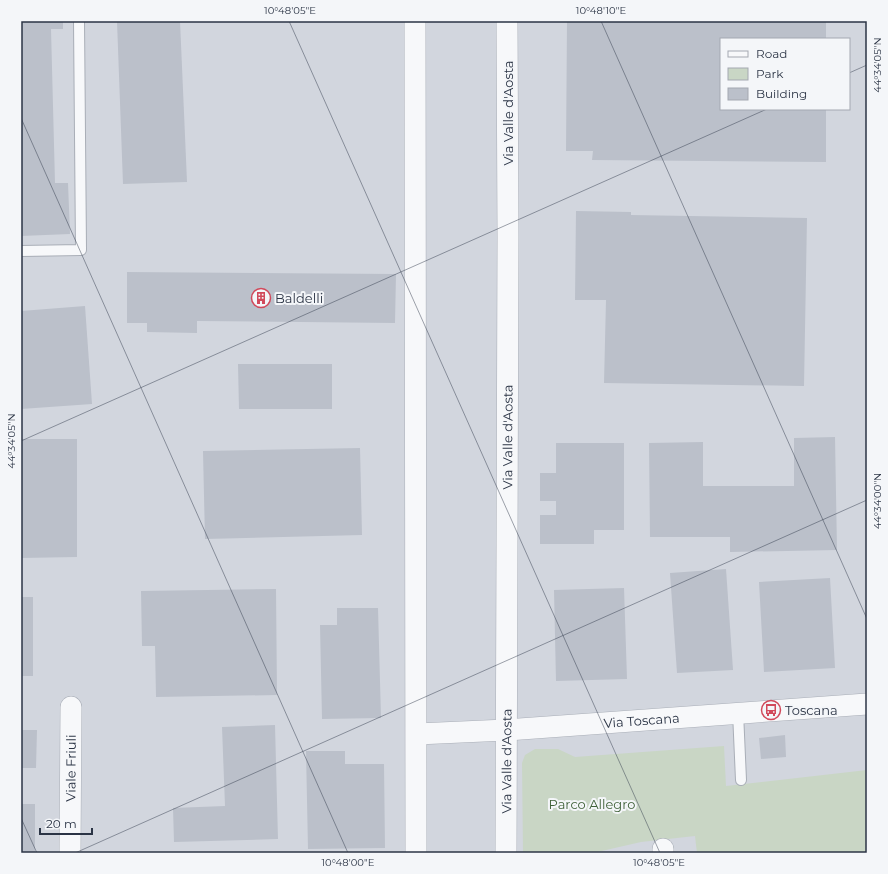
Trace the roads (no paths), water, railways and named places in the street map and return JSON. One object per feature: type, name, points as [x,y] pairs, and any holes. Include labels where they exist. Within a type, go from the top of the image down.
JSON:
[{"type":"street","points":[[415,21],[416,853]]},
{"type":"street","name":"Via Valle d'Aosta","points":[[506,853],[508,237],[507,21]]},
{"type":"street","name":"Via Toscana","points":[[417,734],[506,730],[738,712],[867,704]]},
{"type":"street","name":"Viale Friuli","points":[[70,853],[71,707]]},
{"type":"lane","points":[[21,251],[81,250],[79,21]]},
{"type":"lane","points":[[738,712],[742,780]]},
{"type":"place","name":"Baldelli","points":[[261,298]]},
{"type":"place","name":"Toscana","points":[[771,710]]},
{"type":"park label","name":"Parco Allegro","points":[[592,804]]}]
